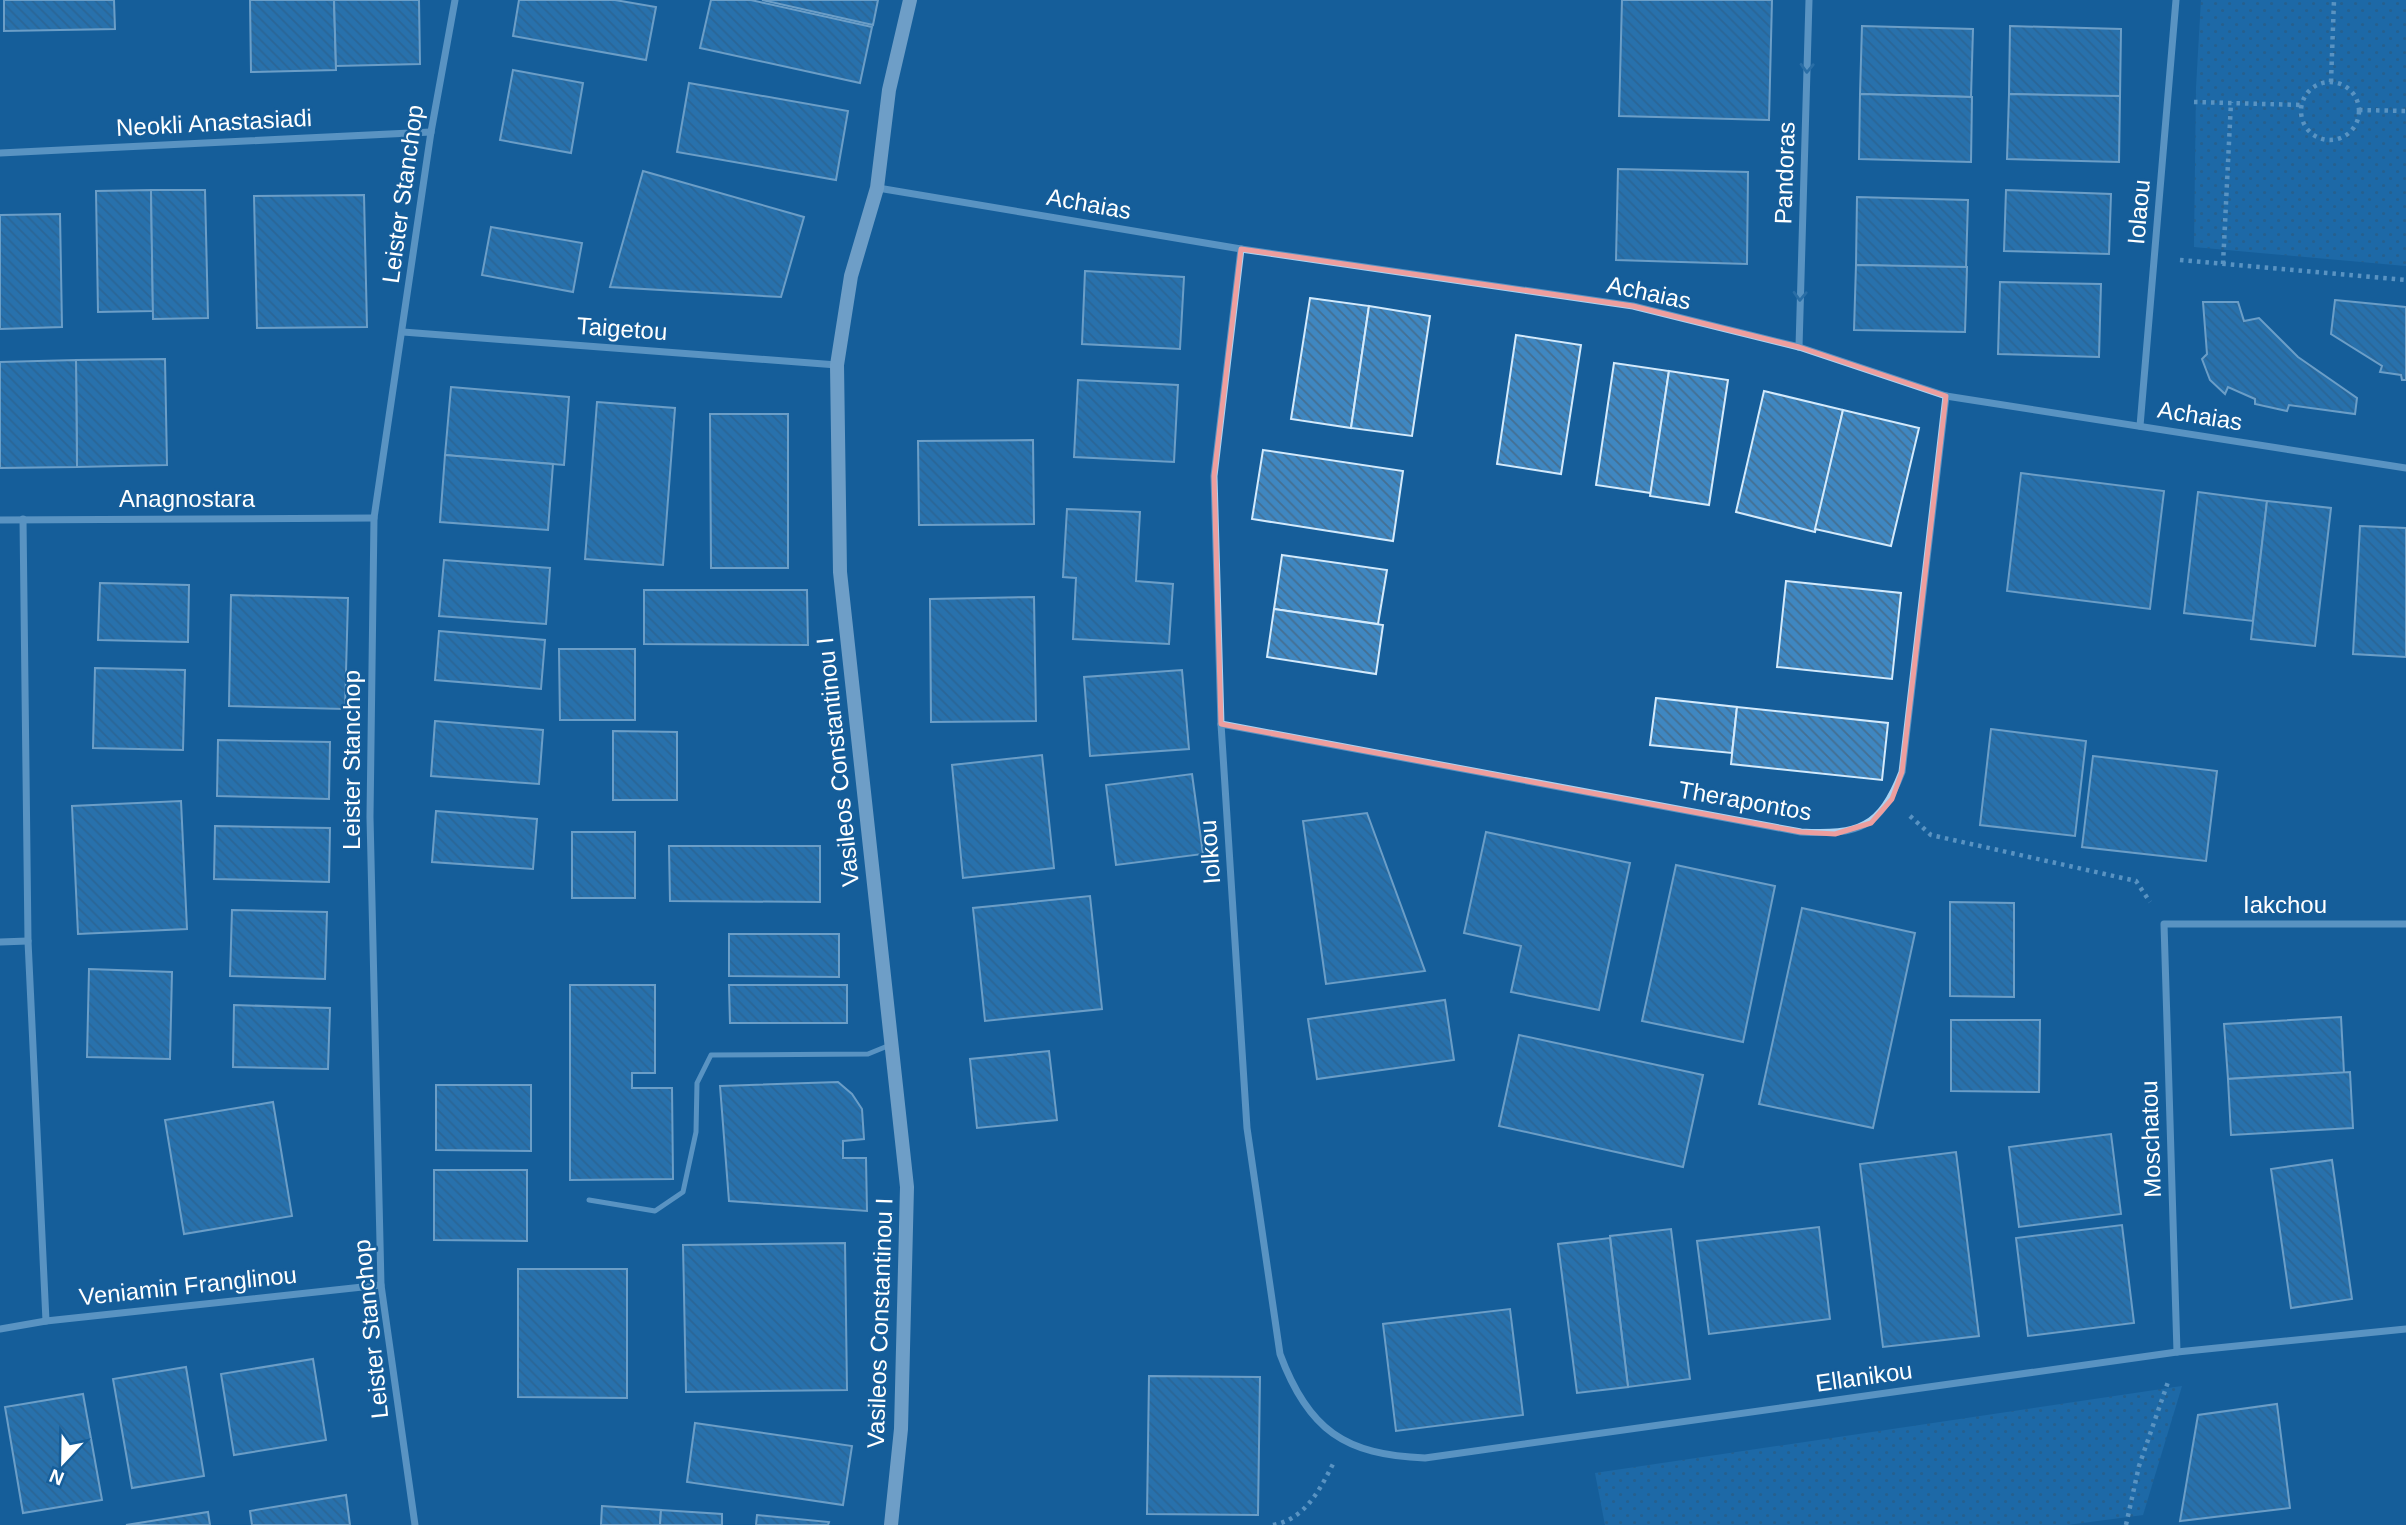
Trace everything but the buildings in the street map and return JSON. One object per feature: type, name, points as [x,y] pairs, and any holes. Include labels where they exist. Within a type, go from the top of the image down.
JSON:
[{"type":"main road","name":"Vasileos Constantinou I","points":[[891,1525],[901,1429],[907,1188],[840,572],[837,365],[852,276],[877,188],[889,90],[910,0]]},
{"type":"street","name":"Leister Stanchop","points":[[415,1525],[381,1285],[370,817],[374,518],[431,132],[455,0]]},
{"type":"street","name":"Pandoras","points":[[1798,347],[1809,0]]},
{"type":"street","name":"Iolaou","points":[[2140,426],[2176,0]]},
{"type":"street","name":"Neokli Anastasiadi","points":[[0,153],[431,132]]},
{"type":"street","name":"Achaias","points":[[877,188],[1241,249],[1633,306],[1798,347],[1946,396],[2406,468]]},
{"type":"street","name":"Iolkou","points":[[1241,249],[1214,476],[1221,724],[1247,1128],[1280,1354],[1292,1387],[1312,1415],[1332,1434]]},
{"type":"street","name":"Taigetou","points":[[403,332],[837,365]]},
{"type":"street","name":"Therapontos","points":[[1221,724],[1801,832],[1835,834],[1871,823],[1892,799],[1902,772],[1946,396]]},
{"type":"street","name":"Anagnostara","points":[[0,520],[374,518]]},
{"type":"street","points":[[23,519],[28,940],[47,1321]]},
{"type":"street","name":"Iakchou","points":[[2164,924],[2406,924]]},
{"type":"street","name":"Moschatou","points":[[2164,924],[2177,1352]]},
{"type":"street","points":[[0,942],[28,940]]},
{"type":"street","name":"Veniamin Franglinou","points":[[0,1329],[47,1321],[381,1285]]},
{"type":"street","name":"Ellanikou","points":[[1332,1434],[1357,1449],[1388,1457],[1425,1458],[2177,1352],[2406,1329]]},
{"type":"lane","points":[[589,1200],[655,1211],[683,1192],[696,1132],[697,1083],[711,1055],[868,1054],[891,1045]]},
{"type":"path","points":[[2331,82],[2334,0]]},
{"type":"path","points":[[2331,82],[2345,86],[2355,96],[2359,110],[2357,122],[2350,131],[2328,140],[2316,137],[2306,128],[2301,117],[2301,105],[2307,93],[2317,85],[2331,82]]},
{"type":"path","points":[[2168,101],[2301,105]]},
{"type":"path","points":[[2223,264],[2231,103]]},
{"type":"path","points":[[2359,110],[2406,111]]},
{"type":"path","points":[[2155,258],[2406,280]]},
{"type":"path","points":[[1892,799],[1931,835],[2136,881],[2164,924]]},
{"type":"path","points":[[2126,1525],[2139,1466],[2177,1352]]},
{"type":"path","points":[[1273,1525],[1284,1523],[1300,1513],[1317,1496],[1345,1441]]},
{"type":"highlighted area","points":[[1241,249],[1633,306],[1799,347],[1946,396],[1902,772],[1892,799],[1871,823],[1835,834],[1801,832],[1221,724],[1214,476]]},
{"type":"shaded area","points":[[2201,0],[2406,0],[2406,266],[2194,247],[2196,88]]},
{"type":"shaded area","points":[[2182,1386],[2143,1515],[2067,1525],[1605,1525],[1595,1473]]}]
